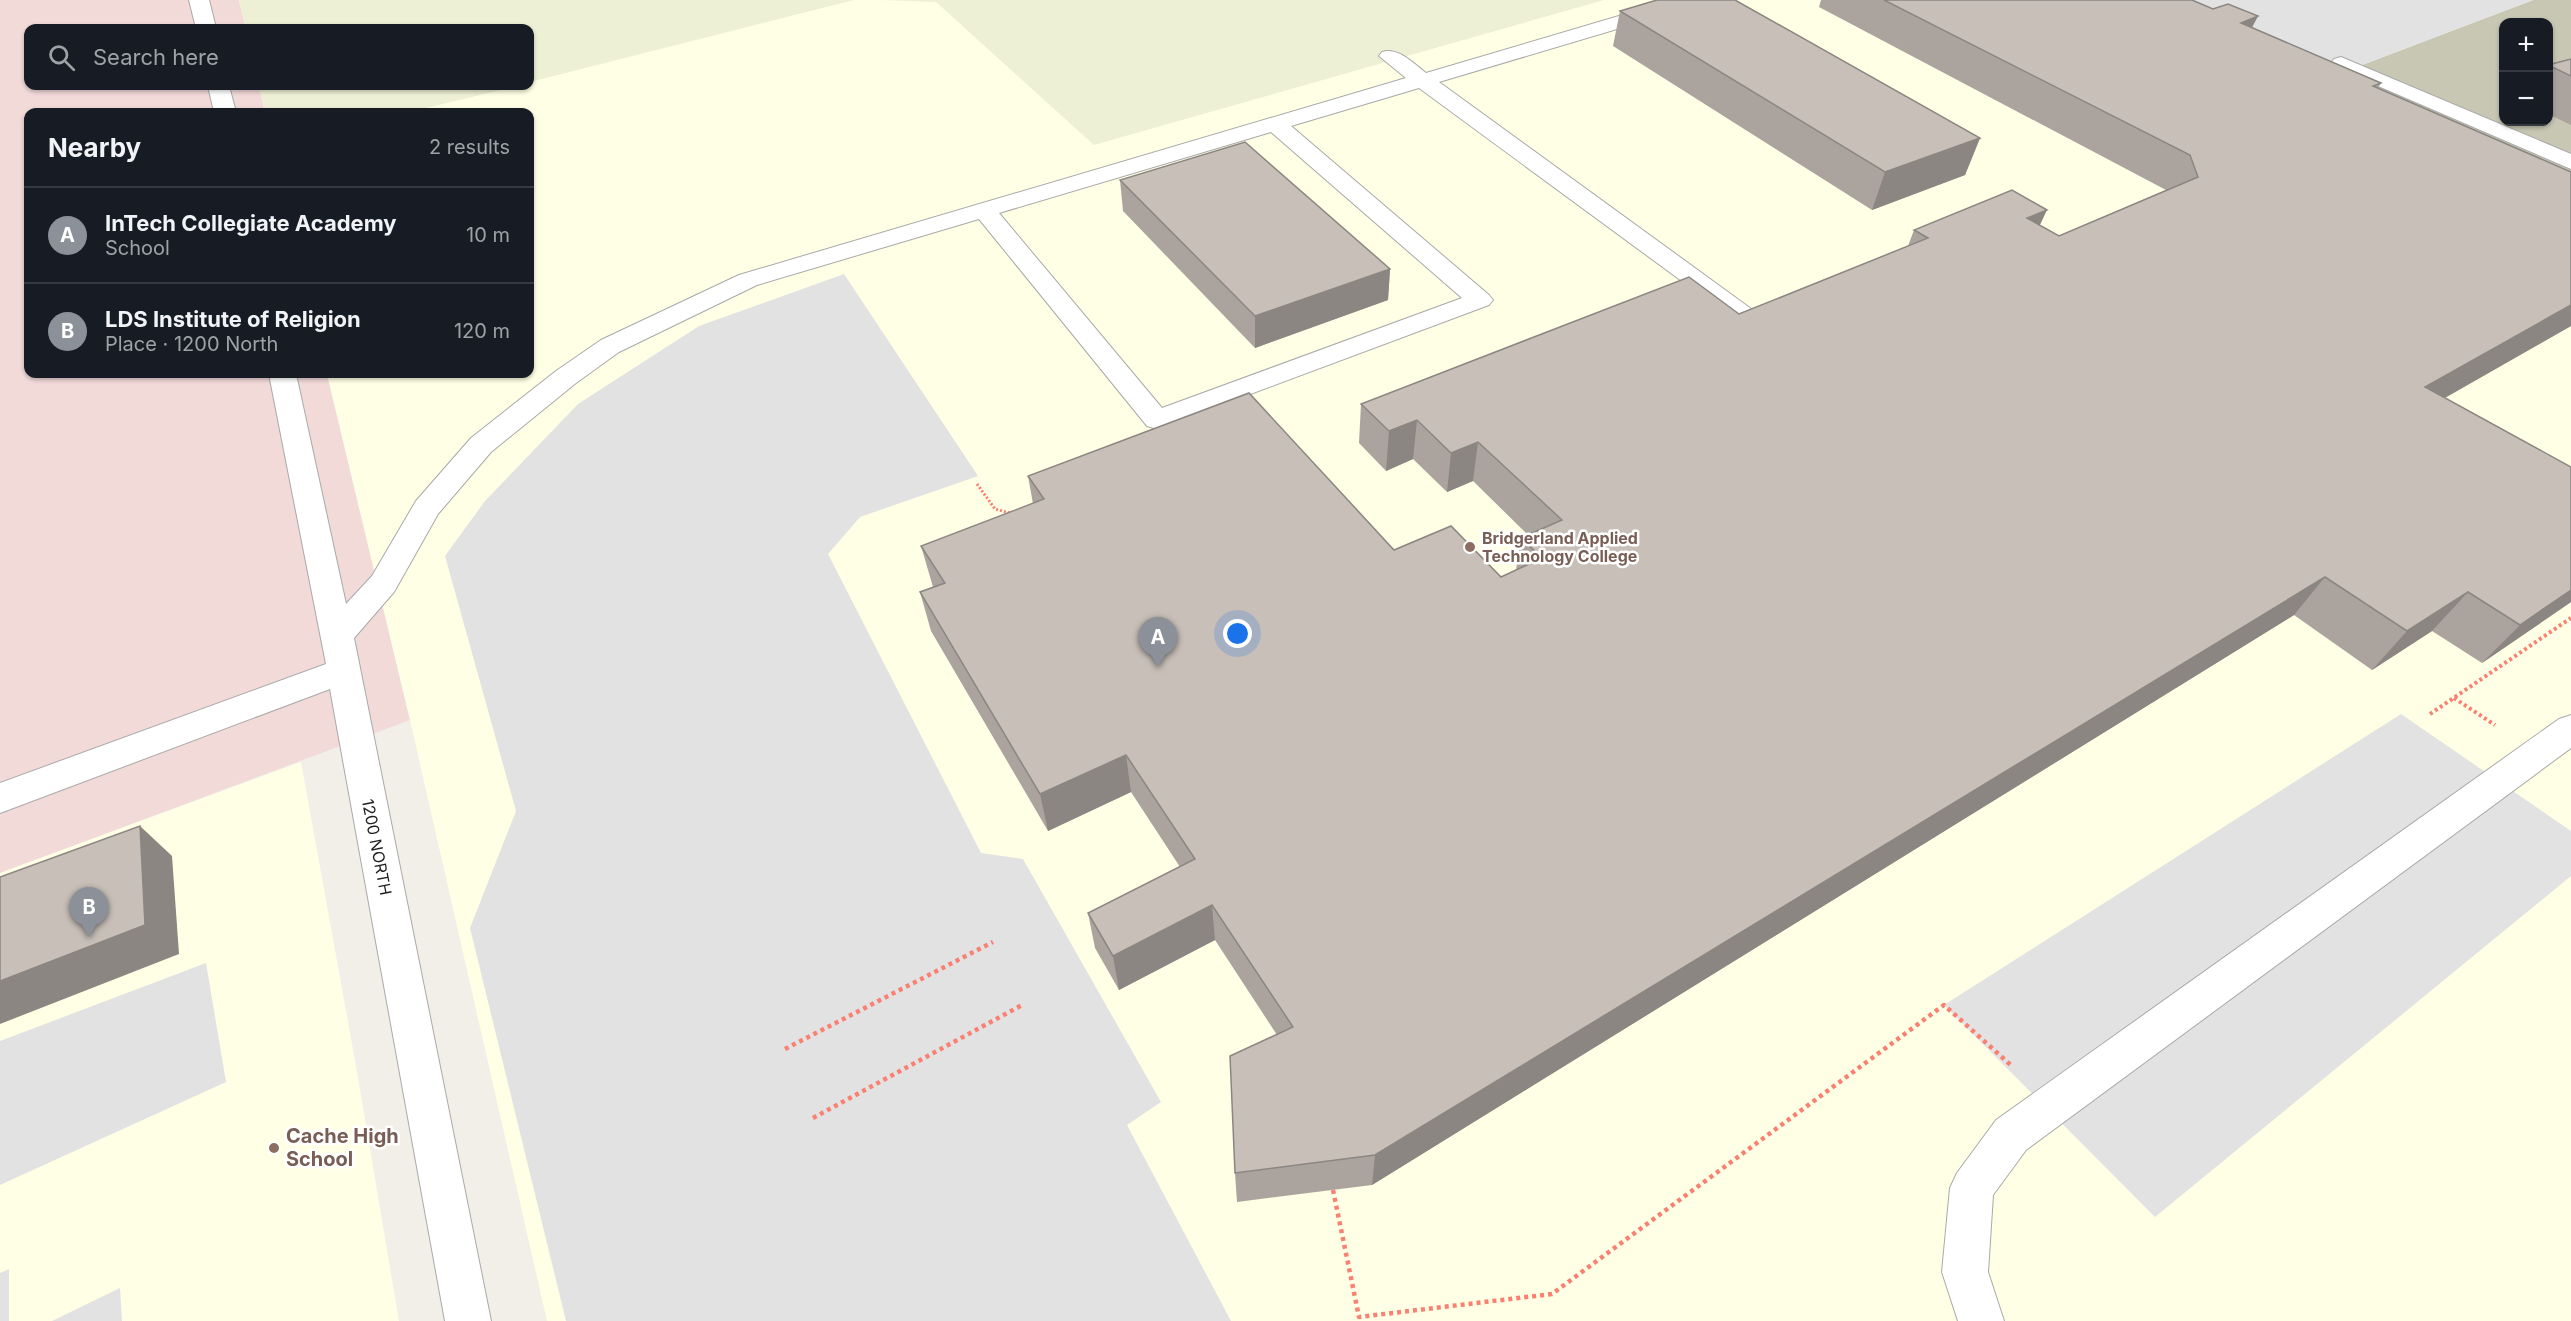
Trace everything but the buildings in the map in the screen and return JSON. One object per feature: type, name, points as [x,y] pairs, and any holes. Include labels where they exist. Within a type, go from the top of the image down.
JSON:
[{"type":"street","points":[[199,0],[205,24]]},
{"type":"street","points":[[0,798],[340,653],[427,508],[481,445],[566,377],[610,346],[748,280],[1694,0]]},
{"type":"street","points":[[1389,56],[1741,313]]},
{"type":"street","points":[[2341,63],[2571,162]]},
{"type":"street","points":[[220,90],[224,108]]},
{"type":"street","points":[[984,210],[1157,420],[1480,300],[1275,124]]},
{"type":"street","name":"1200 NORTH","points":[[283,378],[340,653],[468,1321]]},
{"type":"street","points":[[1981,1321],[1965,1272],[1972,1188],[2011,1135],[2571,729]]},
{"type":"path","points":[[977,484],[995,509],[1014,515]]},
{"type":"path","points":[[2430,714],[2571,618]]},
{"type":"path","points":[[2454,698],[2501,729]]},
{"type":"path","points":[[785,1049],[993,942]]},
{"type":"path","points":[[813,1118],[1024,1004]]},
{"type":"path","points":[[1333,1190],[1359,1317],[1552,1294],[1944,1005],[2016,1070]]},
{"type":"shaded area","points":[[0,0],[239,0],[245,24],[24,24],[24,90],[260,90],[264,108],[24,108],[24,378],[328,378],[410,720],[0,873]]},
{"type":"shaded area","name":"Bridgerland Applied Technology College","points":[[239,0],[2571,0],[2571,1321],[547,1321],[410,720],[328,378],[534,378],[534,108],[264,108],[260,90],[534,90],[534,24],[245,24]]},
{"type":"shaded area","points":[[239,0],[854,0],[534,81],[534,24],[245,24]]},
{"type":"shaded area","points":[[880,0],[1604,0],[1094,145],[936,2]]},
{"type":"shaded area","points":[[2133,0],[2533,0],[2341,73]]},
{"type":"shaded area","points":[[2533,0],[2571,0],[2571,174],[2341,73]]},
{"type":"shaded area","points":[[260,90],[501,90],[426,108],[264,108]]},
{"type":"shaded area","points":[[844,274],[978,476],[860,517],[828,554],[981,853],[1023,859],[1161,1102],[1127,1125],[1231,1321],[566,1321],[470,928],[516,811],[445,556],[485,501],[578,404],[699,326]]},
{"type":"shaded area","points":[[2401,714],[2571,831],[2571,876],[2155,1217],[1944,1005]]},
{"type":"shaded area","points":[[301,762],[399,1321],[0,1321],[0,873]]},
{"type":"shaded area","points":[[206,963],[226,1082],[0,1185],[0,1041]]},
{"type":"shaded area","points":[[9,1269],[9,1321],[0,1321],[0,1273]]},
{"type":"shaded area","points":[[120,1288],[122,1321],[52,1321]]},
{"type":"place","name":"Bridgerland Applied Technology College","points":[[1470,547]]},
{"type":"place","name":"InTech Collegiate Academy","points":[[1158,667]]},
{"type":"place","name":"LDS Institute of Religion","points":[[89,937]]},
{"type":"place","name":"Cache High School","points":[[274,1148]]}]
